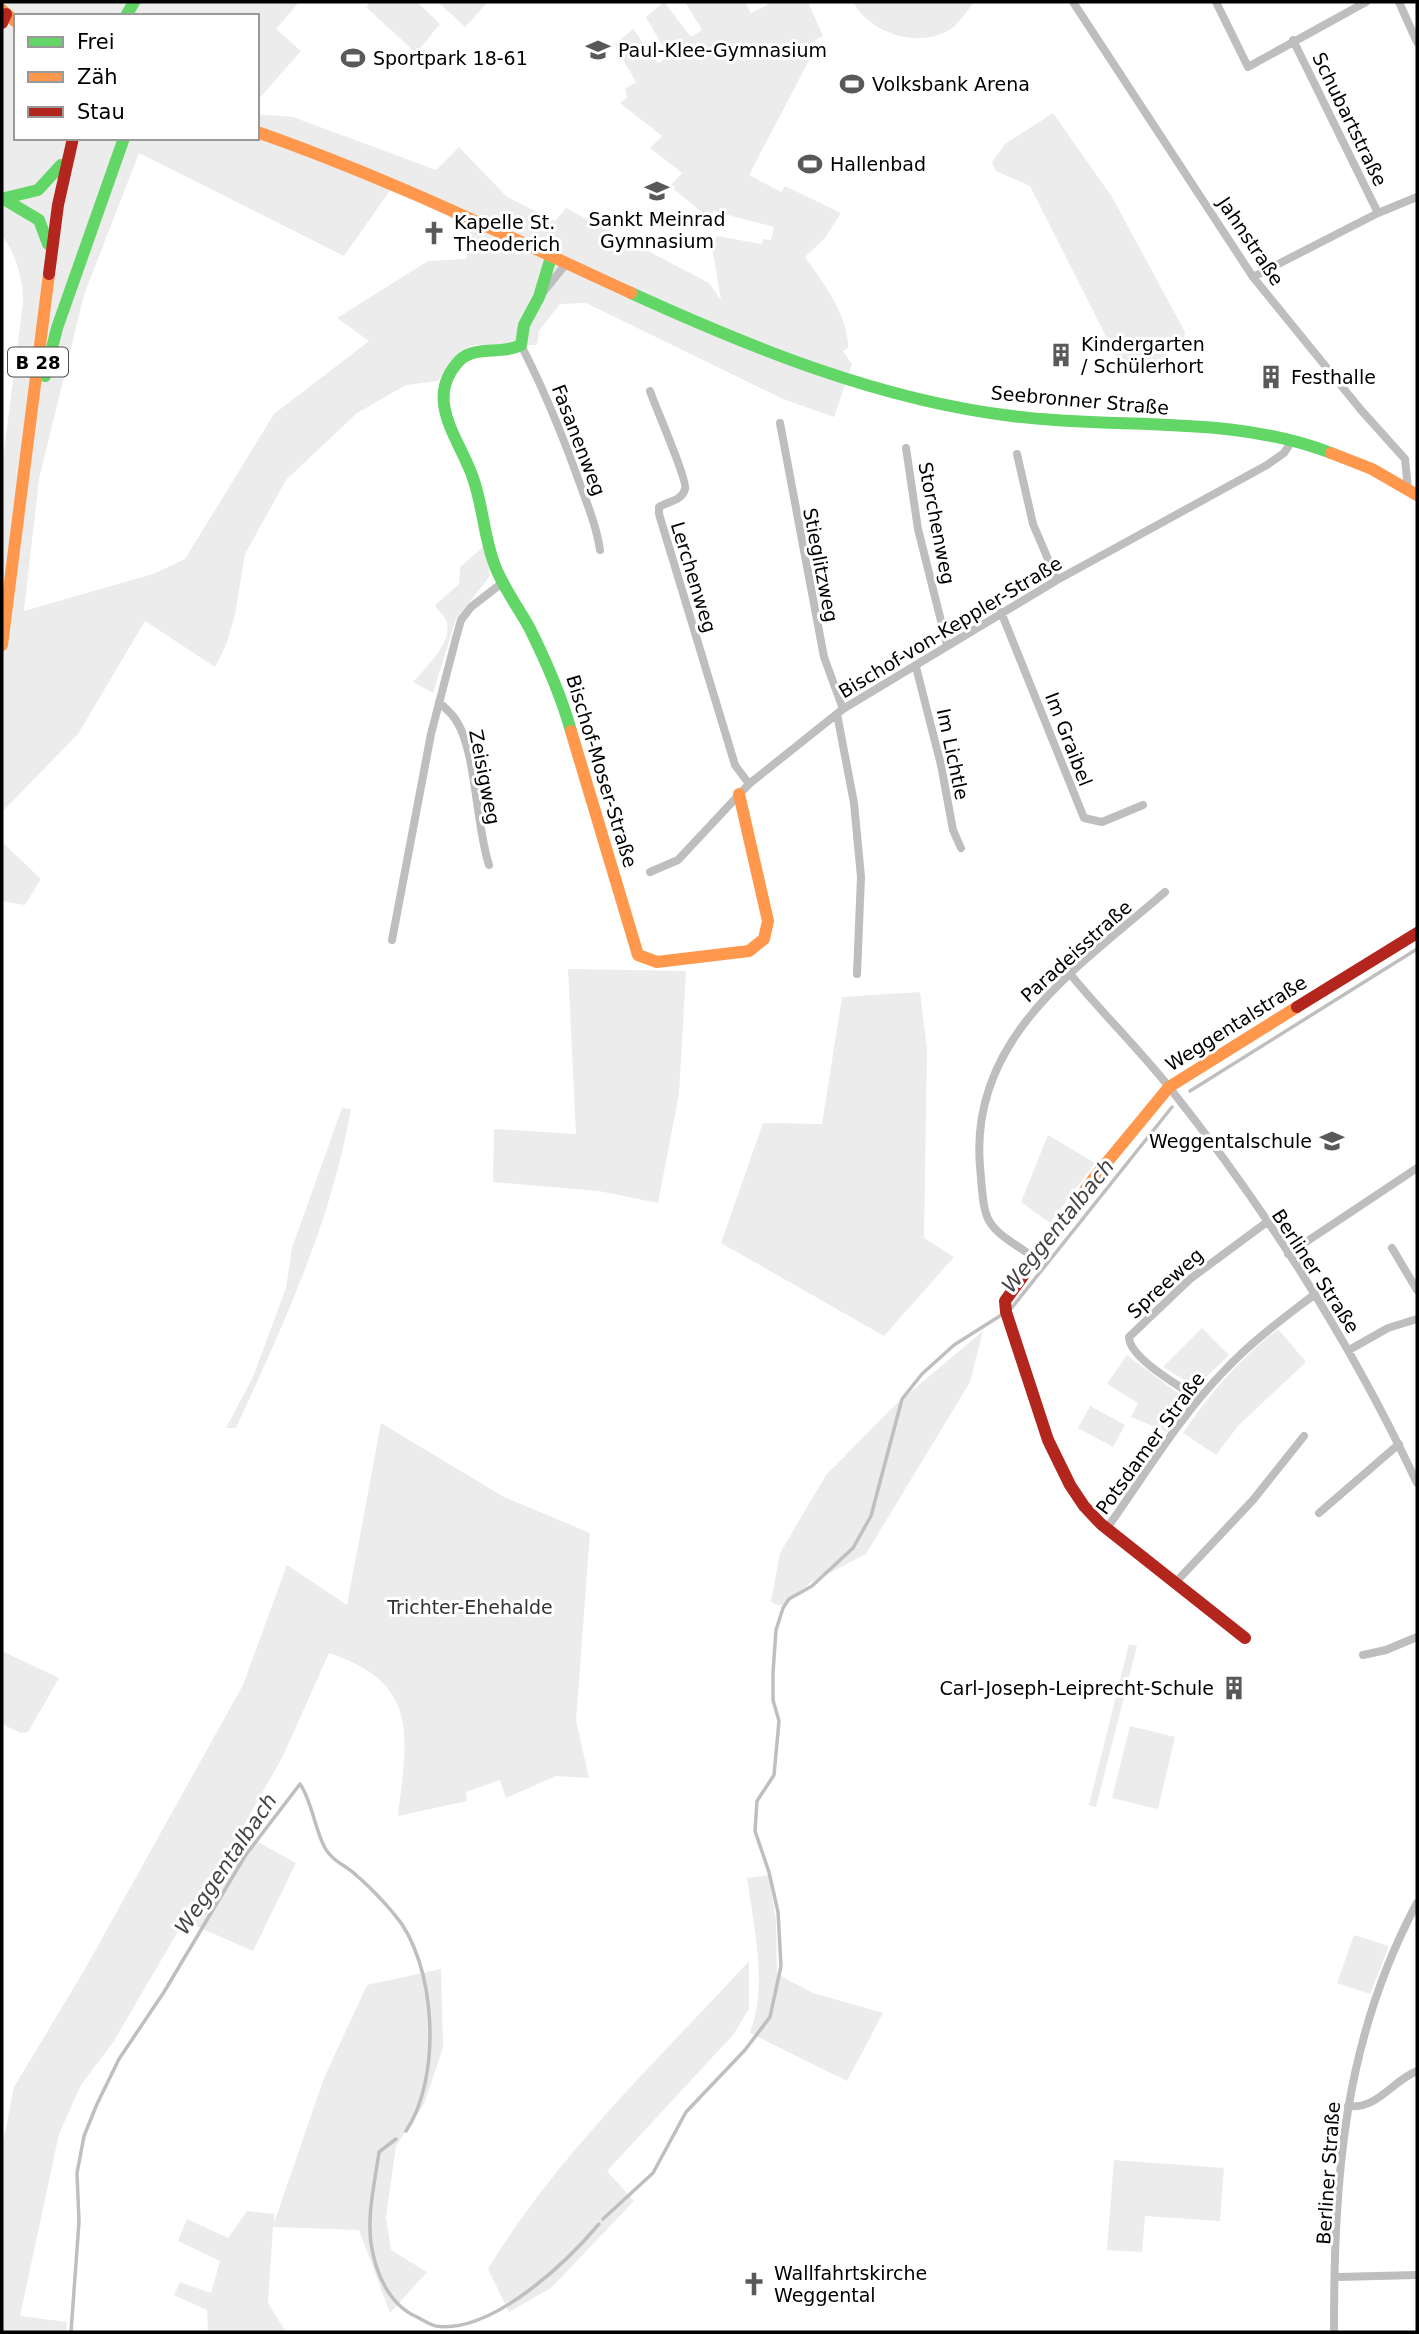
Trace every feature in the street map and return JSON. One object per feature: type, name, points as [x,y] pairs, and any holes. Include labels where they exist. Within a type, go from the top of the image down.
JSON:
[{"type":"street","name":"Jahnstraße","points":[[1073,2],[1253,277],[1361,410],[1405,459],[1413,492]]},
{"type":"street","points":[[1216,2],[1248,67],[1347,6],[1366,2]]},
{"type":"street","points":[[1399,2],[1417,43]]},
{"type":"street","name":"Schubartstraße","points":[[1293,40],[1378,213]]},
{"type":"street","name":"Seebronner Straße","points":[[259,133],[357,166],[565,265],[691,321],[824,374],[888,393],[1014,417],[1235,430],[1292,442],[1363,466],[1413,492]]},
{"type":"street","name":"B 28","points":[[2,645],[58,205],[72,140]]},
{"type":"street","points":[[28,453],[57,328],[123,140]]},
{"type":"street","points":[[3,198],[30,196],[39,191],[52,181],[68,152]]},
{"type":"street","points":[[1253,277],[1378,213],[1417,197]]},
{"type":"street","points":[[3,198],[35,213],[47,229],[49,271]]},
{"type":"street","points":[[35,213],[47,212],[58,205]]},
{"type":"street","points":[[539,297],[551,257]]},
{"type":"street","points":[[520,345],[524,325],[539,297],[565,265]]},
{"type":"street","name":"Fasanenweg","points":[[520,345],[541,385],[571,459],[597,529],[600,550]]},
{"type":"street","name":"Bischof-Moser-Straße","points":[[520,345],[512,350],[471,354],[460,360],[443,389],[449,425],[473,477],[495,567],[529,628],[561,696],[638,956],[657,962],[749,951],[758,947],[766,936],[768,921],[739,794]]},
{"type":"street","name":"Lerchenweg","points":[[650,391],[686,488],[680,498],[659,507],[659,514],[735,765],[749,784]]},
{"type":"street","name":"Stieglitzweg","points":[[780,423],[824,657],[840,711],[854,803],[861,877],[858,974]]},
{"type":"street","name":"Bischof-von-Keppler-Straße","points":[[650,872],[678,860],[749,784],[840,711],[1056,580],[1253,474],[1284,453],[1292,442]]},
{"type":"street","name":"Storchenweg","points":[[906,448],[918,529],[947,645]]},
{"type":"street","points":[[1017,454],[1033,524],[1056,580]]},
{"type":"street","points":[[392,940],[439,702],[461,620],[471,607],[502,583]]},
{"type":"street","name":"Im Graibel","points":[[1001,612],[1084,818],[1102,822],[1143,805]]},
{"type":"street","name":"Im Lichtle","points":[[916,667],[941,765],[953,830],[961,848]]},
{"type":"street","name":"Zeisigweg","points":[[439,702],[462,731],[473,783],[480,837],[489,864]]},
{"type":"street","name":"Paradeisstraße","points":[[1035,1258],[996,1232],[986,1220],[979,1132],[989,1088],[1013,1037],[1031,1012],[1165,892]]},
{"type":"street","name":"Weggentalstraße","points":[[1244,1638],[1087,1510],[1062,1469],[1034,1399],[1008,1316],[1007,1296],[1094,1178],[1169,1087],[1417,933]]},
{"type":"street","name":"Berliner Straße","points":[[1071,975],[1169,1087],[1267,1222],[1349,1350],[1417,1483]]},
{"type":"street","points":[[1288,1254],[1417,1168]]},
{"type":"street","name":"Spreeweg","points":[[1199,1399],[1138,1356],[1129,1345],[1129,1337],[1190,1279],[1267,1222]]},
{"type":"street","points":[[1392,1248],[1417,1290]]},
{"type":"street","name":"Potsdamer Straße","points":[[1107,1528],[1199,1399],[1239,1356],[1315,1294]]},
{"type":"street","points":[[1349,1350],[1388,1328],[1417,1319]]},
{"type":"street","points":[[1175,1583],[1253,1500],[1304,1436]]},
{"type":"street","points":[[1319,1513],[1399,1444]]},
{"type":"street","points":[[1363,1655],[1386,1650],[1417,1637]]},
{"type":"street","name":"Berliner Straße","points":[[1334,2332],[1341,2151],[1356,2057],[1391,1956],[1416,1907]]},
{"type":"street","points":[[1348,2106],[1370,2104],[1417,2071]]},
{"type":"street","points":[[1337,2277],[1417,2275]]},
{"type":"green space","points":[[2,2],[299,2],[276,29],[301,51],[259,99],[259,14],[14,14],[14,140],[259,140],[259,114],[293,117],[436,170],[459,147],[507,197],[555,221],[566,208],[709,283],[721,300],[712,247],[717,236],[762,244],[763,239],[771,240],[774,227],[713,211],[711,220],[670,186],[682,173],[650,148],[662,136],[620,103],[627,98],[625,89],[636,82],[614,45],[633,29],[658,63],[669,57],[646,17],[664,2],[691,37],[702,30],[685,2],[745,2],[751,13],[773,2],[808,2],[823,36],[815,40],[817,45],[749,175],[781,192],[785,186],[841,213],[825,238],[805,257],[839,311],[847,336],[848,348],[843,351],[852,364],[834,417],[783,399],[586,303],[560,304],[539,331],[537,345],[471,345],[452,361],[438,381],[406,385],[357,413],[286,480],[245,554],[235,615],[226,645],[215,667],[145,621],[78,734],[2,812],[2,467],[23,302],[18,267],[2,235]],"holes":[[[139,153],[344,256],[391,189],[471,228],[466,259],[428,261],[337,318],[369,341],[274,414],[185,559],[153,574],[24,611],[39,479],[84,295]]]},
{"type":"green space","points":[[371,2],[417,2],[440,24],[416,53],[366,7]]},
{"type":"green space","points":[[438,2],[488,2],[465,27]]},
{"type":"green space","points":[[853,2],[974,2],[949,30],[936,36],[909,38],[895,35],[871,22]]},
{"type":"green space","points":[[1053,113],[1112,197],[1185,332],[1183,344],[1136,374],[1124,372],[1030,186],[996,171],[992,162],[1005,144]]},
{"type":"green space","points":[[484,546],[490,576],[456,619],[433,693],[413,682],[438,653],[447,635],[445,618],[435,605],[459,584],[460,567]]},
{"type":"green space","points":[[2,842],[41,879],[25,905],[2,901]]},
{"type":"green space","points":[[568,969],[686,971],[679,1094],[658,1203],[599,1191],[493,1182],[494,1129],[576,1134]]},
{"type":"green space","points":[[920,992],[927,1049],[924,1238],[954,1257],[884,1336],[721,1243],[763,1123],[822,1124],[842,997]]},
{"type":"green space","points":[[342,1108],[351,1109],[342,1151],[304,1272],[236,1428],[226,1428],[253,1377],[286,1288],[292,1248]]},
{"type":"green space","points":[[1048,1135],[1095,1163],[1050,1223],[1021,1202]]},
{"type":"green space","points":[[1202,1328],[1229,1355],[1196,1387],[1163,1367]]},
{"type":"green space","points":[[1278,1329],[1306,1362],[1238,1426],[1216,1455],[1183,1433],[1226,1377]]},
{"type":"green space","points":[[983,1331],[970,1382],[866,1554],[810,1583],[781,1606],[771,1602],[780,1553],[826,1475],[894,1406]]},
{"type":"green space","points":[[1127,1355],[1183,1397],[1182,1408],[1167,1432],[1131,1417],[1138,1403],[1107,1384]]},
{"type":"green space","points":[[1090,1406],[1125,1425],[1113,1447],[1078,1428]]},
{"type":"green space","name":"Trichter-Ehehalde","points":[[381,1423],[504,1497],[590,1533],[576,1720],[589,1778],[556,1776],[506,1798],[500,1780],[466,1792],[467,1801],[398,1816],[404,1737],[401,1716],[394,1697],[380,1680],[359,1666],[329,1653],[283,1756],[240,1832],[296,1863],[253,1951],[184,1921],[114,2041],[81,2085],[59,2134],[20,2316],[67,2322],[66,2332],[2,2332],[2,2148],[14,2087],[85,1969],[243,1685],[287,1565],[347,1605]]},
{"type":"green space","points":[[1129,1644],[1137,1646],[1096,1807],[1089,1805]]},
{"type":"green space","points":[[2,1651],[59,1678],[28,1732],[21,1733],[2,1724]]},
{"type":"green space","points":[[1130,1726],[1175,1737],[1158,1809],[1112,1798]]},
{"type":"green space","points":[[769,1875],[776,1921],[777,1974],[813,1993],[883,2013],[847,2081],[750,2033],[758,1996],[759,1976],[747,1878]]},
{"type":"green space","points":[[1354,1935],[1389,1946],[1370,1994],[1337,1983]]},
{"type":"green space","points":[[749,1961],[749,2009],[733,2035],[607,2171],[634,2201],[551,2288],[509,2312],[488,2269],[515,2227],[577,2147]]},
{"type":"green space","points":[[441,1969],[443,2048],[424,2104],[396,2146],[386,2217],[391,2250],[427,2272],[390,2313],[359,2230],[273,2227],[268,2303],[286,2332],[208,2332],[207,2310],[174,2295],[180,2282],[211,2293],[220,2261],[178,2241],[187,2219],[228,2238],[247,2211],[274,2214],[274,2223],[324,2078],[367,1985]]},
{"type":"green space","points":[[1114,2160],[1224,2168],[1220,2221],[1145,2216],[1142,2252],[1107,2250]]},
{"type":"waterway","name":"Weggentalbach","points":[[1190,1091],[1417,949]]},
{"type":"waterway","name":"Weggentalbach","points":[[1010,1310],[1172,1107]]},
{"type":"waterway","name":"Weggentalbach","points":[[603,2219],[653,2173],[686,2112],[745,2050],[770,2017],[781,1966],[778,1912],[769,1872],[755,1831],[757,1801],[774,1775],[779,1721],[773,1700],[773,1673],[776,1630],[783,1608],[789,1599],[812,1586],[853,1548],[871,1516],[902,1399],[922,1374],[954,1345],[1003,1314]]},
{"type":"waterway","name":"Weggentalbach","points":[[71,2332],[79,2222],[77,2173],[84,2136],[97,2104],[119,2059],[164,1992],[245,1856],[300,1784],[325,1848],[332,1857],[366,1884],[394,1914],[408,1935],[419,1961],[430,2021],[429,2052],[418,2108],[406,2131]]},
{"type":"waterway","name":"Weggentalbach","points":[[396,2139],[379,2152],[370,2220],[373,2254],[380,2276],[391,2296],[407,2312],[431,2325],[458,2325],[481,2319],[504,2307],[548,2275],[599,2224]]},
{"type":"traffic: fast","points":[[127,14],[134,2]]},
{"type":"traffic: fast","points":[[45,376],[57,328],[123,140]]},
{"type":"traffic: fast","points":[[5,198],[38,190],[61,165]]},
{"type":"traffic: fast","points":[[2,198],[39,220],[48,244]]},
{"type":"traffic: fast","points":[[551,257],[539,297],[524,325],[521,345],[466,355],[449,375],[444,389],[444,404],[447,419],[476,489],[495,566],[541,653],[558,691],[571,731]]},
{"type":"traffic: fast","points":[[631,293],[770,352],[865,385],[913,398],[1012,416],[1173,425],[1254,433],[1331,453]]},
{"type":"traffic: slow","points":[[2,10],[14,20]]},
{"type":"traffic: slow","points":[[259,133],[399,188],[631,293]]},
{"type":"traffic: slow","points":[[2,645],[49,274]]},
{"type":"traffic: slow","points":[[1331,453],[1372,469],[1417,495]]},
{"type":"traffic: slow","points":[[571,731],[638,955],[657,962],[749,951],[764,939],[768,921],[739,794]]},
{"type":"traffic: slow","points":[[1023,1276],[1094,1178],[1169,1087],[1297,1007]]},
{"type":"traffic: jam","points":[[2,23],[6,14]]},
{"type":"traffic: jam","points":[[49,274],[58,205],[73,140]]},
{"type":"traffic: jam","points":[[1297,1007],[1417,933]]},
{"type":"traffic: jam","points":[[1023,1276],[1005,1301],[1006,1312],[1048,1440],[1070,1485],[1084,1506],[1101,1524],[1245,1638]]},
{"type":"place","name":"Paul-Klee-Gymnasium","points":[[598,50]]},
{"type":"place","name":"Sportpark 18-61","points":[[353,58]]},
{"type":"place","name":"Volksbank Arena","points":[[852,84]]},
{"type":"place","name":"Hallenbad","points":[[810,164]]},
{"type":"place","name":"Sankt Meinrad Gymnasium","points":[[657,191]]},
{"type":"place","name":"Kapelle St. Theoderich","points":[[434,233]]},
{"type":"place","name":"Kindergarten / Schülerhort","points":[[1061,355]]},
{"type":"place","name":"Festhalle","points":[[1271,377]]},
{"type":"place","name":"Weggentalschule","points":[[1332,1141]]},
{"type":"place","name":"Carl-Joseph-Leiprecht-Schule","points":[[1234,1688]]},
{"type":"place","name":"Wallfahrtskirche Weggental","points":[[754,2284]]}]
